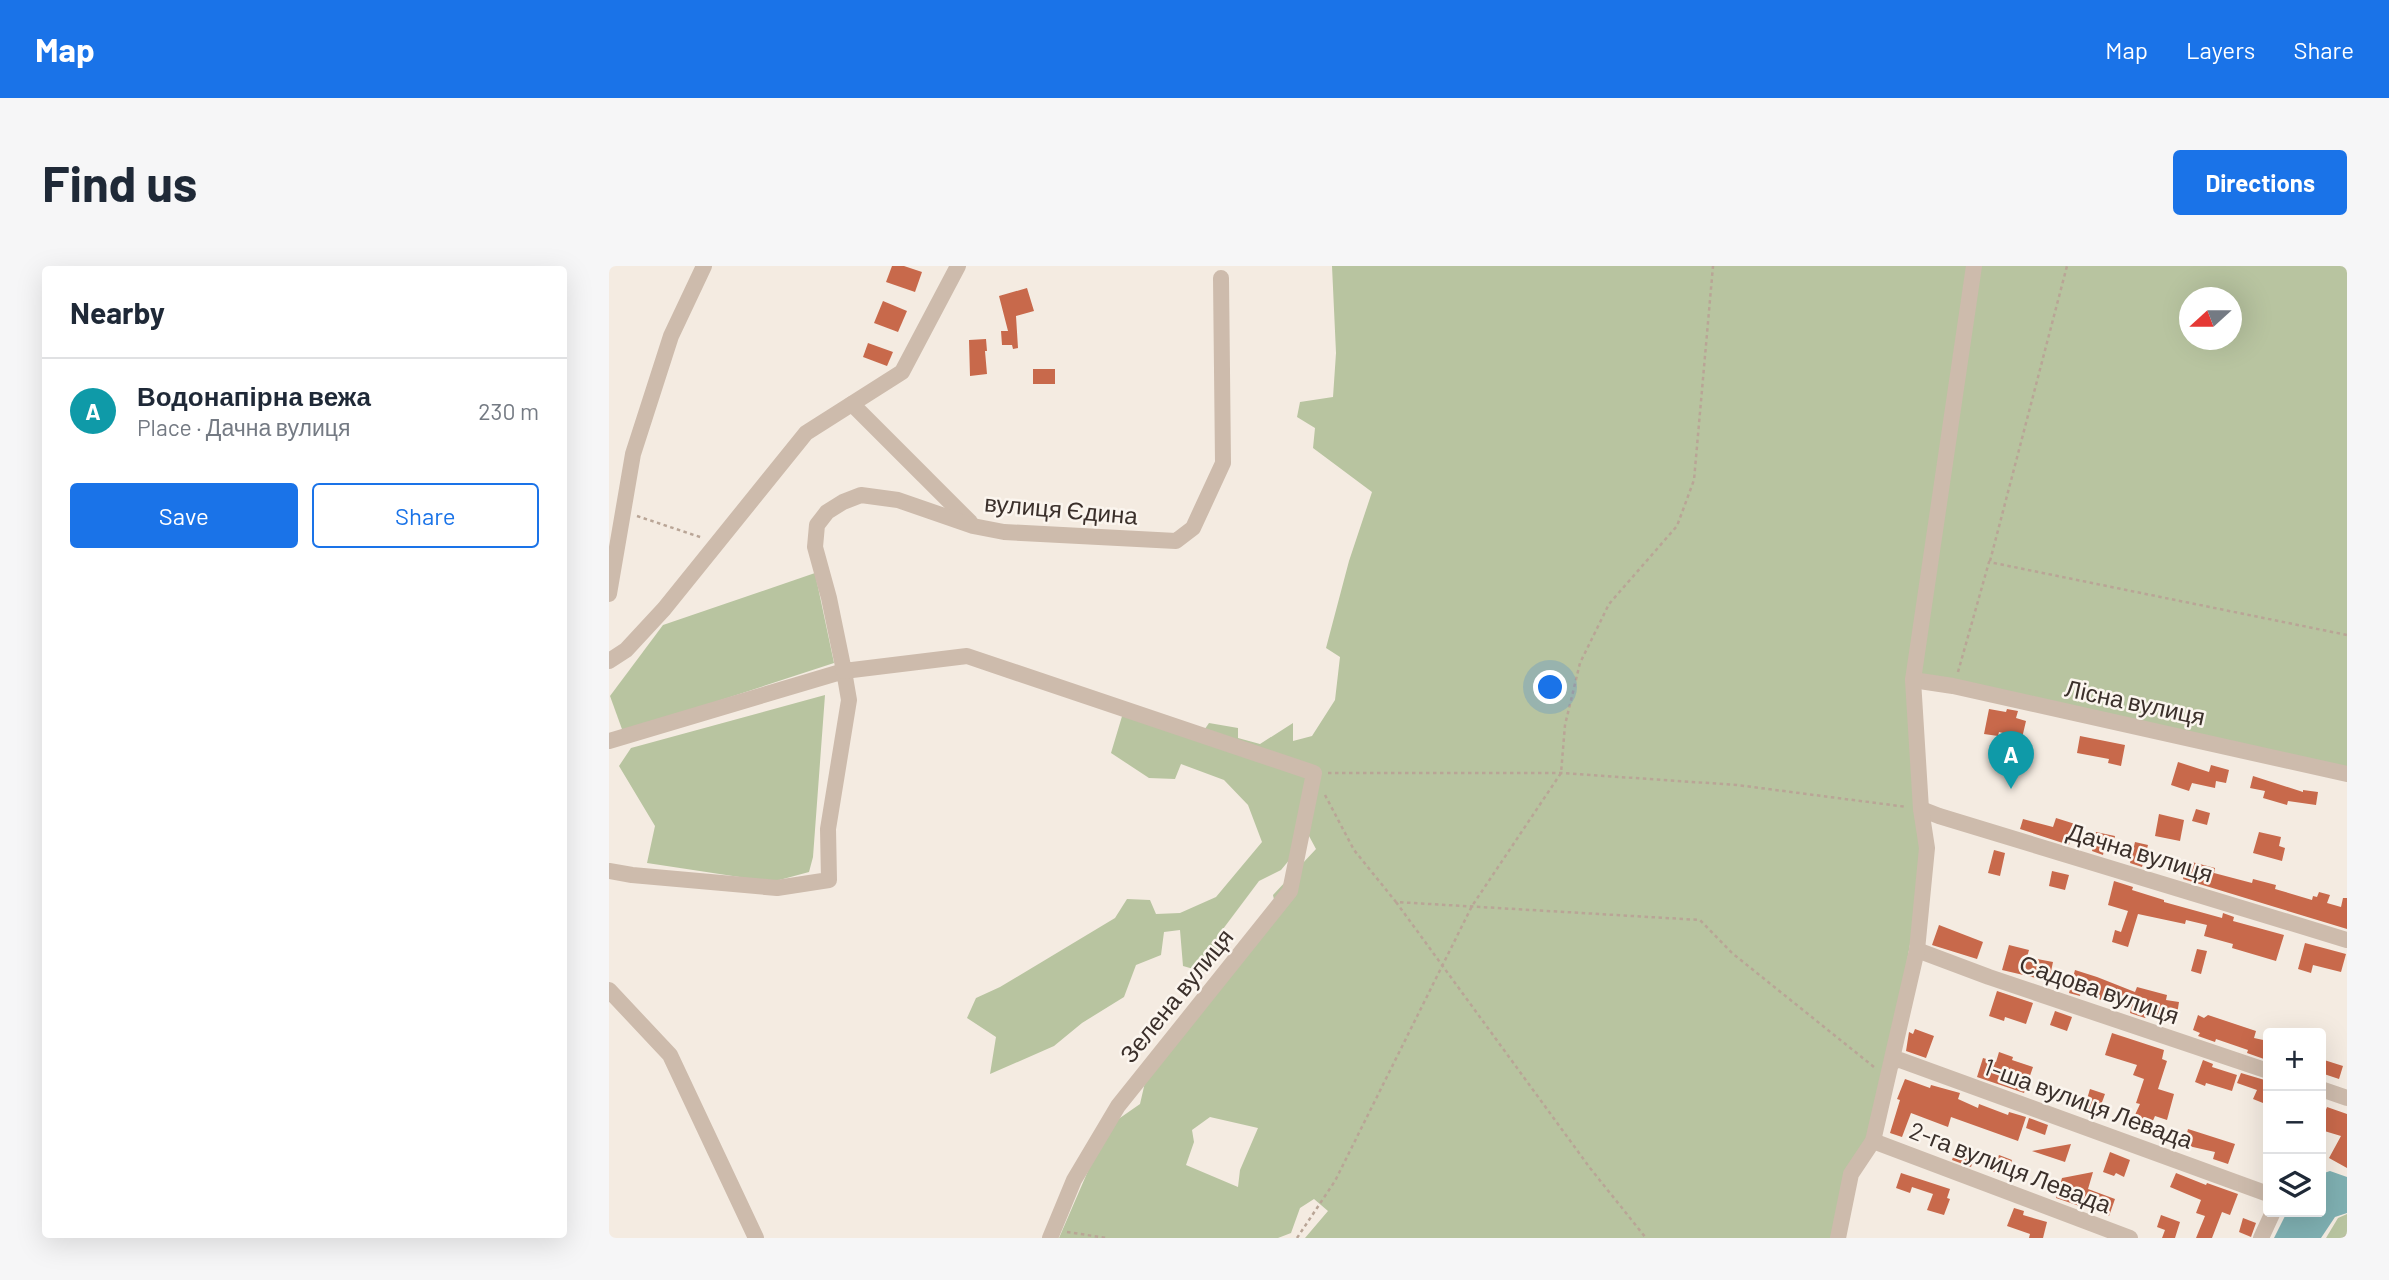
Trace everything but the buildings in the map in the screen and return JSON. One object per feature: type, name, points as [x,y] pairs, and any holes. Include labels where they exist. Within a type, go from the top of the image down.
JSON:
[{"type":"street","points":[[609,594],[633,454],[671,336],[704,266]]},
{"type":"street","points":[[609,661],[626,650],[664,609],[806,433],[902,372],[958,266]]},
{"type":"street","points":[[1838,1238],[1851,1174],[1873,1141],[1917,950],[1927,848],[1921,809],[1913,680],[1974,266]]},
{"type":"street","name":"вулиця Єдина","points":[[609,871],[777,888],[829,880],[828,829],[849,700],[829,598],[814,547],[817,525],[827,512],[843,502],[861,495],[898,500],[975,526],[1004,532],[1176,541],[1193,528],[1223,463],[1221,278]]},
{"type":"street","points":[[852,404],[975,526]]},
{"type":"street","points":[[609,741],[843,671],[967,656],[1314,773]]},
{"type":"street","name":"Лісна вулиця","points":[[1913,680],[1954,686],[2347,774]]},
{"type":"street","name":"Зелена вулиця","points":[[1051,1234],[1073,1180],[1118,1106],[1290,891],[1314,773]]},
{"type":"street","name":"Дачна вулиця","points":[[1921,809],[2347,940]]},
{"type":"street","name":"Садова вулиця","points":[[1917,950],[2263,1070]]},
{"type":"street","points":[[609,990],[670,1055],[756,1238]]},
{"type":"street","name":"1-ша вулиця Левада","points":[[1892,1060],[1900,1060],[2263,1192]]},
{"type":"street","points":[[2326,1091],[2347,1098]]},
{"type":"street","name":"2-га вулиця Левада","points":[[1873,1141],[2130,1238]]},
{"type":"street","points":[[2262,1238],[2271,1217]]},
{"type":"path","points":[[1297,1238],[1335,1181],[1472,906],[1561,773],[1565,725],[1580,663],[1609,604],[1677,526],[1694,480],[1713,266]]},
{"type":"path","points":[[1954,686],[2067,266]]},
{"type":"path","points":[[624,511],[717,543]]},
{"type":"path","points":[[1989,562],[2347,635]]},
{"type":"path","points":[[1314,773],[1561,773],[1737,785],[1921,809]]},
{"type":"path","points":[[1325,795],[1354,850],[1443,965],[1590,1168],[1646,1238]]},
{"type":"path","points":[[1396,902],[1700,920],[1732,953],[1887,1077]]},
{"type":"path","points":[[1051,1234],[1107,1238]]},
{"type":"green space","points":[[1332,266],[2347,266],[2347,774],[1913,680],[1927,848],[1881,1109],[1851,1174],[1838,1238],[1305,1238],[1328,1211],[1314,1199],[1300,1208],[1291,1233],[1278,1238],[1059,1238],[1107,1127],[1140,1104],[1149,1065],[1275,904],[1273,895],[1316,849],[1309,836],[1281,870],[1259,881],[1220,933],[1221,958],[1204,972],[1183,966],[1180,930],[1164,932],[1161,955],[1136,965],[1124,997],[1082,1023],[1054,1046],[990,1074],[996,1037],[967,1018],[976,998],[1000,987],[1115,918],[1127,899],[1150,900],[1156,914],[1180,913],[1216,897],[1262,842],[1248,805],[1224,780],[1181,764],[1175,779],[1149,778],[1111,753],[1123,713],[1198,739],[1209,723],[1238,728],[1238,738],[1260,744],[1293,723],[1293,741],[1312,736],[1335,700],[1340,657],[1326,648],[1349,561],[1372,492],[1313,448],[1315,428],[1297,417],[1300,402],[1333,397],[1336,353]],"holes":[[[1210,1117],[1258,1128],[1240,1170],[1238,1187],[1186,1165],[1194,1142],[1192,1130]]]},
{"type":"green space","points":[[815,573],[834,663],[623,732],[610,696],[663,625]]},
{"type":"green space","points":[[825,695],[813,857],[809,872],[772,882],[647,863],[655,826],[619,766],[631,748]]},
{"type":"green space","points":[[2347,1214],[2347,1238],[2326,1238],[2338,1218]]},
{"type":"water","points":[[2330,1171],[2347,1177],[2347,1213],[2335,1217],[2321,1238],[2274,1238],[2284,1217],[2326,1217],[2326,1172]]},
{"type":"place","name":"Водонапірна вежа","points":[[2011,789]]}]
